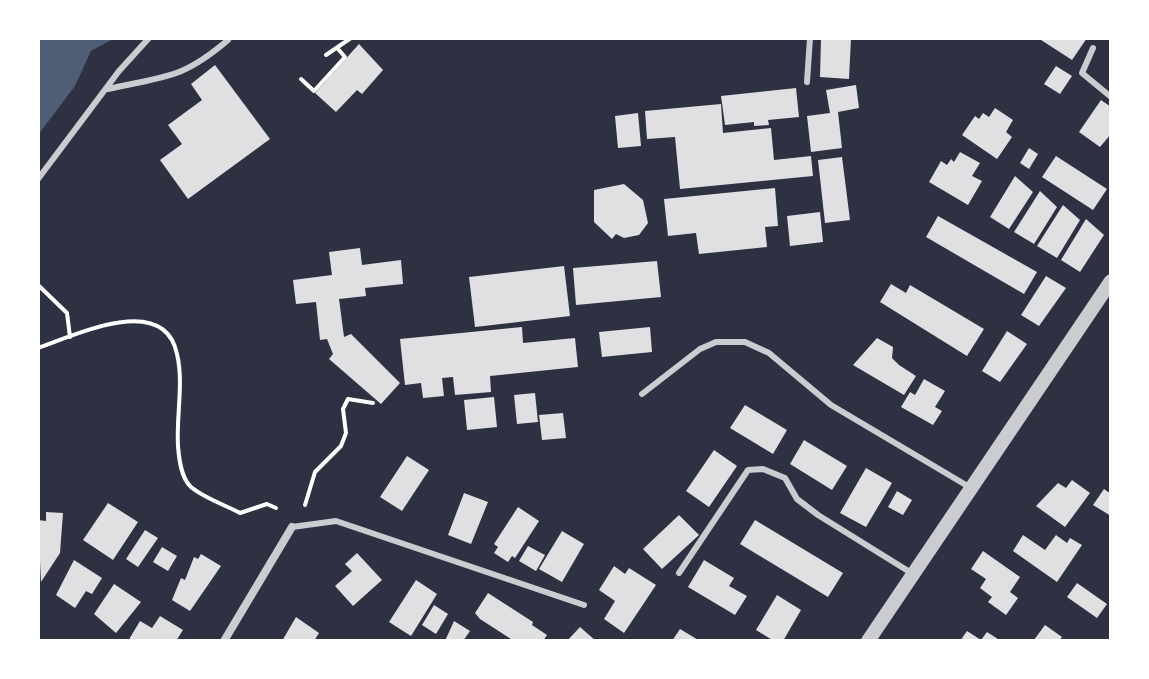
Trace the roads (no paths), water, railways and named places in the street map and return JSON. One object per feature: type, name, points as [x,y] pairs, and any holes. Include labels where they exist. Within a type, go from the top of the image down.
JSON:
[{"type":"street","points":[[868,641],[1111,281]]},
{"type":"street","points":[[224,641],[292,527]]},
{"type":"lane","points":[[38,179],[125,63],[149,38]]},
{"type":"lane","points":[[807,82],[810,38]]},
{"type":"lane","points":[[108,89],[178,76],[227,39]]},
{"type":"lane","points":[[1093,48],[1082,73],[1111,97]]},
{"type":"lane","points":[[642,394],[700,349],[716,342],[745,342],[769,353],[810,391],[831,405],[971,488]]},
{"type":"lane","points":[[679,573],[748,470],[763,469],[785,478],[797,499],[818,515],[913,574]]},
{"type":"lane","points":[[292,527],[336,521],[584,605]]},
{"type":"water","points":[[38,38],[115,38],[91,51],[75,86],[38,135]]}]
